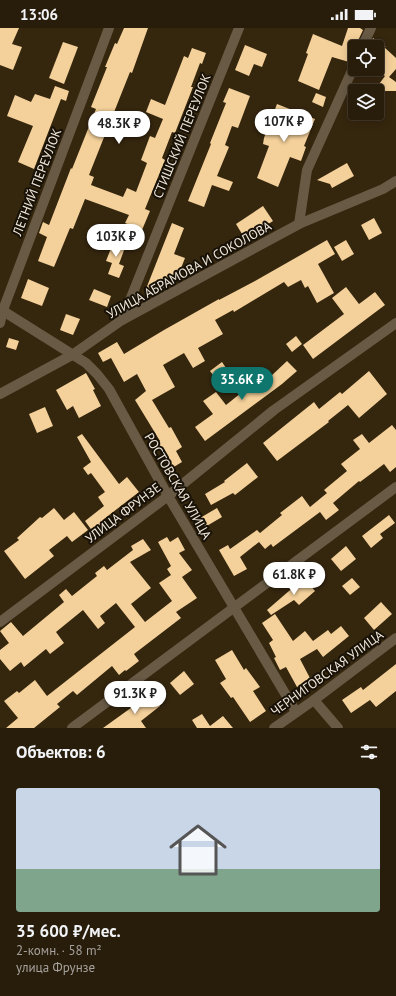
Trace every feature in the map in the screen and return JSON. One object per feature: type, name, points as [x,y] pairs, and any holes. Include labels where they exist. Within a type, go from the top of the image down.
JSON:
[{"type":"street","name":"ЛЕТНИЙ ПЕРЕУЛОК","points":[[0,323],[1,310],[108,28]]},
{"type":"street","name":"СТИШСКИЙ ПЕРЕУЛОК","points":[[122,320],[239,28]]},
{"type":"street","points":[[365,40],[371,28]]},
{"type":"street","points":[[300,224],[307,170],[350,76]]},
{"type":"street","name":"УЛИЦА АБРАМОВА И СОКОЛОВА","points":[[0,394],[72,355],[122,320],[300,224],[383,189],[396,181]]},
{"type":"street","name":"РОСТОВСКАЯ УЛИЦА","points":[[1,310],[86,363],[109,389],[168,496],[296,712]]},
{"type":"street","name":"УЛИЦА ФРУНЗЕ","points":[[0,622],[168,496],[274,410],[396,323]]},
{"type":"street","points":[[72,728],[396,487]]},
{"type":"street","name":"ЧЕРНИГОВСКАЯ УЛИЦА","points":[[274,728],[314,700],[396,638]]},
{"type":"street","points":[[314,700],[338,728]]},
{"type":"building","points":[[0,28],[19,28],[12,44],[22,47],[13,70],[0,65]]},
{"type":"building","points":[[124,28],[148,28],[132,73],[130,72],[89,175],[94,177],[91,185],[123,197],[127,188],[136,192],[147,163],[141,160],[150,136],[155,138],[163,119],[146,112],[151,99],[165,105],[184,56],[188,58],[192,48],[206,53],[202,64],[200,63],[191,87],[193,87],[175,133],[172,132],[162,158],[165,160],[145,209],[150,211],[142,230],[125,223],[129,215],[85,199],[73,229],[70,228],[54,267],[38,261],[47,237],[39,233],[43,222],[49,225],[96,109],[91,107],[107,67],[105,67],[115,43],[117,44]]},
{"type":"building","points":[[348,28],[360,28],[363,30],[358,40],[348,40],[348,62],[332,57],[319,90],[298,81],[308,54],[306,53],[313,34],[342,46]]},
{"type":"building","points":[[63,42],[78,47],[64,84],[49,78]]},
{"type":"building","points":[[245,45],[267,54],[262,67],[254,64],[249,76],[235,70]]},
{"type":"building","points":[[384,47],[396,58],[396,69],[389,77],[396,82],[396,91],[384,91],[384,84],[379,84],[385,76]]},
{"type":"building","points":[[55,86],[69,91],[66,101],[61,99],[34,169],[18,162],[33,126],[7,116],[15,95],[31,102],[35,94],[50,99]]},
{"type":"building","points":[[229,88],[250,96],[238,128],[232,126],[225,145],[229,147],[217,176],[233,182],[229,191],[212,185],[204,207],[188,201],[226,103],[223,102]]},
{"type":"building","points":[[316,93],[326,97],[323,107],[312,102]]},
{"type":"building","points":[[277,104],[315,119],[304,146],[306,147],[301,161],[290,157],[278,187],[257,178],[269,146],[263,144],[264,138]]},
{"type":"building","points":[[347,163],[354,176],[332,188],[330,184],[317,180]]},
{"type":"building","points":[[263,206],[273,221],[245,239],[236,224]]},
{"type":"building","points":[[374,218],[382,233],[369,240],[361,225]]},
{"type":"building","points":[[172,223],[184,228],[174,254],[185,258],[176,281],[150,295],[146,289]]},
{"type":"building","points":[[115,238],[127,242],[119,264],[124,266],[119,278],[108,274],[112,263],[106,261]]},
{"type":"building","points":[[327,240],[335,254],[318,264],[334,293],[317,303],[308,286],[305,288],[301,280],[288,287],[284,282],[234,312],[233,310],[215,320],[223,334],[198,348],[205,361],[193,368],[184,353],[163,365],[175,387],[152,400],[169,428],[171,427],[182,447],[176,451],[182,462],[172,468],[157,442],[160,441],[135,400],[146,391],[137,374],[124,382],[111,358],[103,362],[98,353],[117,342],[124,354],[219,299],[255,281]]},
{"type":"building","points":[[346,240],[354,254],[342,261],[334,247]]},
{"type":"building","points":[[28,279],[49,288],[42,306],[21,298]]},
{"type":"building","points":[[346,287],[359,304],[375,292],[385,305],[313,359],[303,345],[344,314],[332,298]]},
{"type":"building","points":[[94,289],[111,296],[107,307],[89,300]]},
{"type":"building","points":[[66,314],[80,319],[73,335],[60,330]]},
{"type":"building","points":[[296,336],[302,344],[292,352],[286,344]]},
{"type":"building","points":[[9,338],[19,341],[16,350],[6,347]]},
{"type":"building","points":[[287,361],[297,371],[282,384],[205,441],[195,427],[213,414],[203,401],[216,392],[226,405],[251,385],[248,381],[263,370],[269,378]]},
{"type":"building","points":[[222,362],[228,371],[217,380],[210,371]]},
{"type":"building","points":[[369,371],[387,394],[359,418],[348,405],[328,421],[329,422],[277,461],[263,443],[314,402],[319,409],[340,392],[342,394]]},
{"type":"building","points":[[86,373],[95,389],[93,390],[101,406],[79,418],[73,406],[67,410],[56,390]]},
{"type":"building","points":[[45,407],[53,426],[37,433],[29,414]]},
{"type":"building","points":[[392,425],[396,430],[396,467],[390,472],[384,464],[360,482],[359,481],[333,503],[339,510],[326,520],[320,512],[273,547],[271,544],[265,549],[259,542],[240,557],[247,569],[234,576],[219,550],[228,545],[230,549],[257,530],[260,533],[282,515],[280,513],[302,496],[310,507],[327,493],[324,490],[347,471],[341,464],[360,449],[353,440],[362,434],[369,443]]},
{"type":"building","points":[[82,434],[119,484],[127,477],[139,492],[104,519],[106,521],[93,532],[85,521],[104,506],[98,497],[105,492],[91,473],[88,475],[83,468],[91,462],[77,437]]},
{"type":"building","points":[[247,463],[258,477],[235,495],[233,493],[211,505],[205,494],[225,482],[224,481]]},
{"type":"building","points":[[54,508],[64,520],[74,512],[88,530],[72,542],[67,536],[49,550],[54,556],[25,579],[4,551],[19,540],[17,538],[40,517],[42,518]]},
{"type":"building","points":[[217,508],[222,517],[205,527],[200,518]]},
{"type":"building","points":[[389,515],[395,523],[380,534],[383,538],[371,548],[362,536]]},
{"type":"building","points":[[167,537],[170,542],[178,537],[185,550],[179,553],[192,570],[182,577],[197,598],[176,612],[181,618],[134,654],[139,661],[126,671],[125,670],[119,675],[112,666],[77,695],[73,691],[57,704],[60,707],[34,728],[6,728],[18,718],[4,701],[17,691],[19,693],[35,680],[47,696],[135,627],[116,603],[100,616],[105,623],[98,629],[83,610],[56,632],[64,643],[50,654],[46,649],[24,667],[21,662],[10,671],[0,659],[0,650],[9,643],[0,631],[11,622],[23,636],[64,602],[59,595],[66,589],[72,596],[97,576],[95,573],[104,566],[107,570],[133,550],[131,546],[143,539],[151,550],[130,562],[151,588],[131,604],[145,622],[172,601],[159,583],[171,575],[167,569],[171,566],[158,542]]},
{"type":"building","points":[[346,546],[356,559],[341,571],[331,559]]},
{"type":"building","points":[[304,578],[315,591],[299,605],[294,600],[271,615],[267,610]]},
{"type":"building","points":[[352,578],[360,587],[350,595],[342,586]]},
{"type":"building","points":[[381,602],[392,614],[374,630],[364,618]]},
{"type":"building","points":[[275,614],[293,641],[305,631],[313,641],[328,630],[331,634],[341,626],[349,636],[323,657],[317,649],[300,659],[311,680],[297,687],[286,667],[280,670],[274,658],[276,657],[269,643],[273,640],[262,623]]},
{"type":"building","points":[[232,650],[244,670],[246,668],[260,687],[253,691],[266,711],[250,722],[233,697],[231,698],[220,683],[226,679],[215,660]]},
{"type":"building","points":[[396,664],[396,691],[376,707],[370,700],[351,713],[342,700],[361,687],[363,690]]},
{"type":"building","points":[[184,671],[194,684],[180,695],[170,683]]},
{"type":"building","points":[[151,695],[160,706],[141,721],[146,728],[103,728],[135,705],[137,707]]},
{"type":"building","points":[[202,714],[210,726],[223,716],[233,728],[197,728],[192,720]]}]
